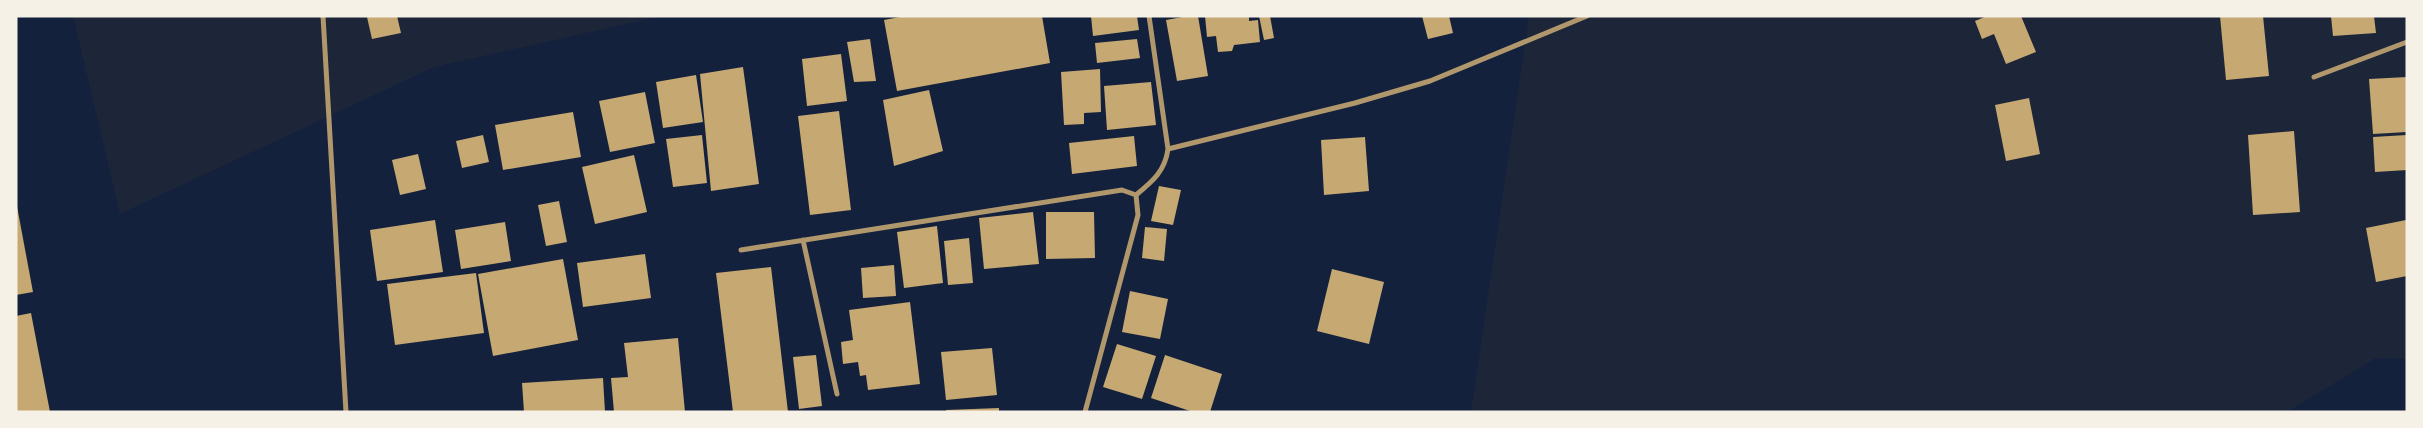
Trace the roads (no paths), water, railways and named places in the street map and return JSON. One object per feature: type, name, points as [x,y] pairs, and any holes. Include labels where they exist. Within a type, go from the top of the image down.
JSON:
[{"type":"street","points":[[323,16],[346,412]]},
{"type":"street","points":[[1136,194],[1155,180],[1166,163],[1168,149],[1149,16]]},
{"type":"street","points":[[1168,149],[1355,103],[1430,81],[1588,16]]},
{"type":"street","points":[[2314,77],[2407,42]]},
{"type":"street","points":[[741,250],[1122,190],[1136,194]]},
{"type":"street","points":[[1085,412],[1138,216],[1136,194]]},
{"type":"street","points":[[803,240],[838,394]]}]
